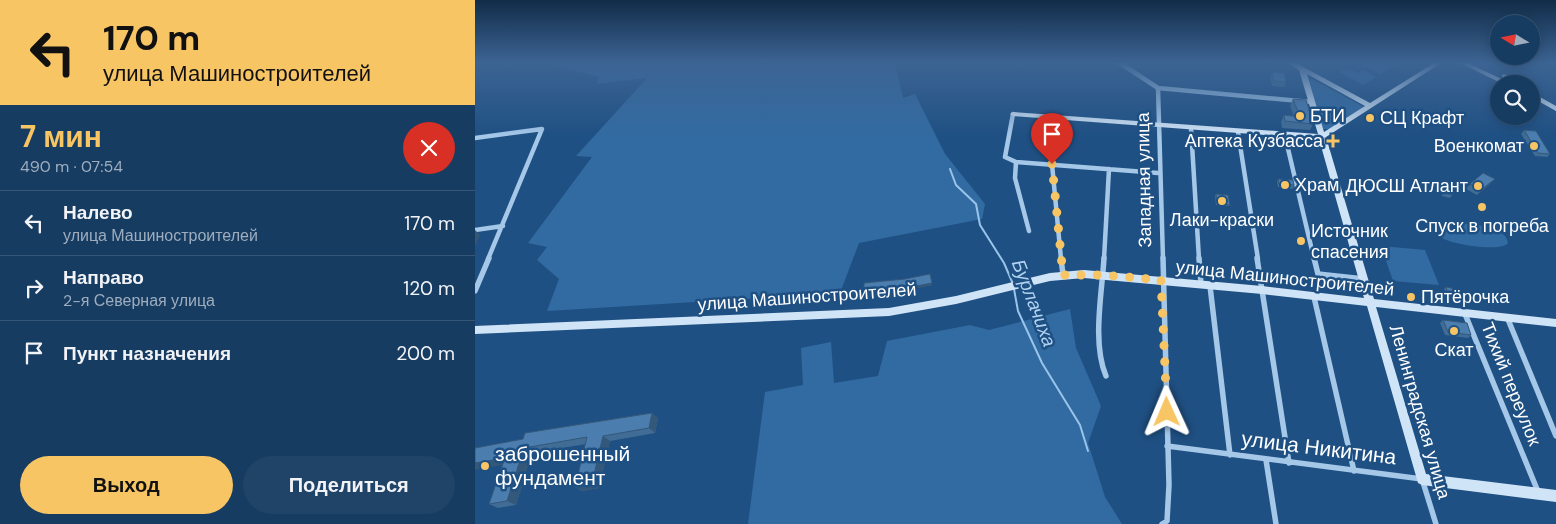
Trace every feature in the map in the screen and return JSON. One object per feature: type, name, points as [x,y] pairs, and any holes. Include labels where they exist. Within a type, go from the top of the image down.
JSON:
[{"type":"street","name":"Ленинградская улица","points":[[1307,87],[1436,524]]},
{"type":"street","points":[[1336,87],[1371,106]]},
{"type":"street","points":[[1159,174],[1016,162],[1005,157],[1013,114],[1285,136],[1321,137],[1400,87]]},
{"type":"street","points":[[1158,88],[1311,102]]},
{"type":"street","name":"Западная улица","points":[[1158,88],[1161,280],[1168,504],[1167,521],[1162,524]]},
{"type":"street","points":[[1540,95],[1556,107]]},
{"type":"street","points":[[1540,99],[1556,107]]},
{"type":"street","points":[[475,138],[542,128],[475,290]]},
{"type":"street","points":[[1191,128],[1205,285],[1230,455]]},
{"type":"street","points":[[1238,132],[1289,463]]},
{"type":"street","points":[[1285,136],[1318,274],[1364,279]]},
{"type":"street","points":[[1016,162],[1015,178],[1029,230]]},
{"type":"street","points":[[1052,164],[1063,275]]},
{"type":"street","points":[[1106,376],[1101,364],[1099,348],[1109,170]]},
{"type":"street","points":[[475,230],[503,226]]},
{"type":"street","name":"улица Машиностроителей","points":[[475,330],[889,312],[956,300],[1000,288],[1063,275],[1103,275],[1161,280],[1556,323]]},
{"type":"street","points":[[1315,297],[1354,471]]},
{"type":"street","name":"Тихий переулок","points":[[1465,314],[1539,494]]},
{"type":"street","points":[[1507,317],[1556,436]]},
{"type":"street","name":"улица Никитина","points":[[1167,446],[1556,496]]},
{"type":"street","points":[[1266,460],[1275,524]]},
{"type":"shaded area","points":[[638,87],[901,87],[903,98],[915,94],[945,154],[985,204],[982,219],[859,243],[840,293],[547,311],[559,279],[537,260],[547,247],[528,243],[592,157],[576,156]]},
{"type":"shaded area","points":[[1309,87],[1328,87],[1364,107],[1331,129],[1323,129]]},
{"type":"shaded area","points":[[1443,222],[1481,225],[1491,228],[1505,236],[1508,243],[1504,246],[1487,247],[1454,243],[1438,234],[1436,227]]},
{"type":"shaded area","points":[[1381,246],[1425,250],[1439,285],[1393,281]]},
{"type":"shaded area","points":[[1070,309],[1076,348],[1101,406],[1088,443],[1105,497],[1122,524],[748,524],[765,392],[803,385],[801,348],[831,342],[834,383],[878,376],[887,341],[970,325],[989,330]]},
{"type":"building","points":[[1293,99],[1306,100],[1313,124],[1285,121],[1284,115],[1300,117]]},
{"type":"building","points":[[1524,130],[1536,131],[1550,154],[1538,153]]},
{"type":"building","points":[[1483,173],[1495,179],[1481,190],[1470,184]]},
{"type":"building","points":[[1278,179],[1293,180],[1294,185],[1279,184]]},
{"type":"building","points":[[1443,188],[1451,189],[1453,194],[1445,193]]},
{"type":"building","name":"Лаки-краски","points":[[1216,194],[1228,195],[1230,205],[1217,203]]},
{"type":"building","points":[[930,274],[932,283],[906,288],[868,290],[868,287],[864,288],[864,283],[905,279]]},
{"type":"building","points":[[1446,287],[1456,289],[1461,301],[1450,300]]},
{"type":"building","points":[[1443,320],[1467,323],[1471,335],[1448,332]]},
{"type":"building","points":[[652,413],[649,428],[603,436],[592,483],[575,487],[587,437],[524,448],[507,501],[489,504],[505,458],[475,463],[475,448],[523,439],[525,433]]},
{"type":"waterway","name":"Бурлачиха","points":[[950,169],[956,185],[976,204],[980,225],[1004,263],[1013,284]]},
{"type":"waterway","name":"Бурлачиха","points":[[1014,289],[1018,311],[1042,363],[1080,425],[1088,451]]},
{"type":"place","name":"БТИ","points":[[1300,116]]},
{"type":"place","name":"СЦ Крафт","points":[[1370,118]]},
{"type":"place","name":"Аптека Кузбасса","points":[[1333,141]]},
{"type":"place","name":"Военкомат","points":[[1534,146]]},
{"type":"place","name":"Храм","points":[[1285,185]]},
{"type":"place","name":"ДЮСШ Атлант","points":[[1478,186]]},
{"type":"place","name":"Лаки-краски","points":[[1222,201]]},
{"type":"place","name":"Спуск в погреба","points":[[1482,207]]},
{"type":"place","name":"Источник спасения","points":[[1301,241]]},
{"type":"place","name":"Пятёрочка","points":[[1411,297]]},
{"type":"place","name":"Скат","points":[[1454,331]]},
{"type":"place","name":"заброшенный фундамент","points":[[485,466]]},
{"type":"route","points":[[1052,164],[1061,272],[1063,275],[1084,274],[1161,280],[1167,412]]}]
